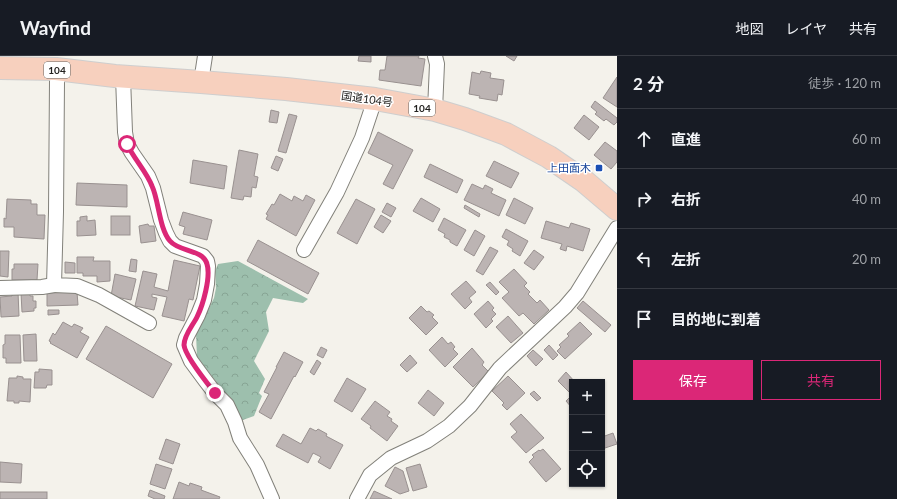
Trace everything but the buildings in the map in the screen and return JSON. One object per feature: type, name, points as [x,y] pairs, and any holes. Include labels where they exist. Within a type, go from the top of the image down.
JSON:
[{"type":"highway","name":"国道104号","points":[[0,68],[56,69],[119,77],[286,89],[375,99],[435,110],[506,134],[549,157],[584,181],[616,206]]},
{"type":"highway","name":"国道104号","points":[[0,82],[57,81],[119,77]]},
{"type":"street","points":[[201,82],[205,56]]},
{"type":"street","points":[[435,110],[436,56]]},
{"type":"street","points":[[119,77],[127,144],[148,176],[166,233],[170,241],[175,246],[203,256],[207,261],[207,284],[204,300],[184,345],[191,361],[204,380],[227,405],[235,422],[240,438],[257,464],[272,499]]},
{"type":"street","points":[[54,286],[57,81]]},
{"type":"street","points":[[304,250],[337,192],[362,138],[375,99]]},
{"type":"street","points":[[358,499],[370,476],[391,458],[427,441],[449,426],[470,406],[500,368],[565,307],[577,293],[617,228]]},
{"type":"street","points":[[0,288],[77,286],[99,295],[150,323]]},
{"type":"green space","points":[[238,261],[308,299],[303,303],[273,298],[266,312],[269,331],[254,361],[265,379],[259,393],[262,396],[254,416],[240,421],[231,402],[197,357],[196,334],[214,298],[216,288],[215,271],[218,264]]},
{"type":"place","name":"上田面木","points":[[599,168]]},
{"type":"route","points":[[127,144],[148,176],[153,188],[161,220],[170,241],[175,246],[203,256],[207,261],[207,284],[204,300],[184,345],[191,361],[215,393]]}]
